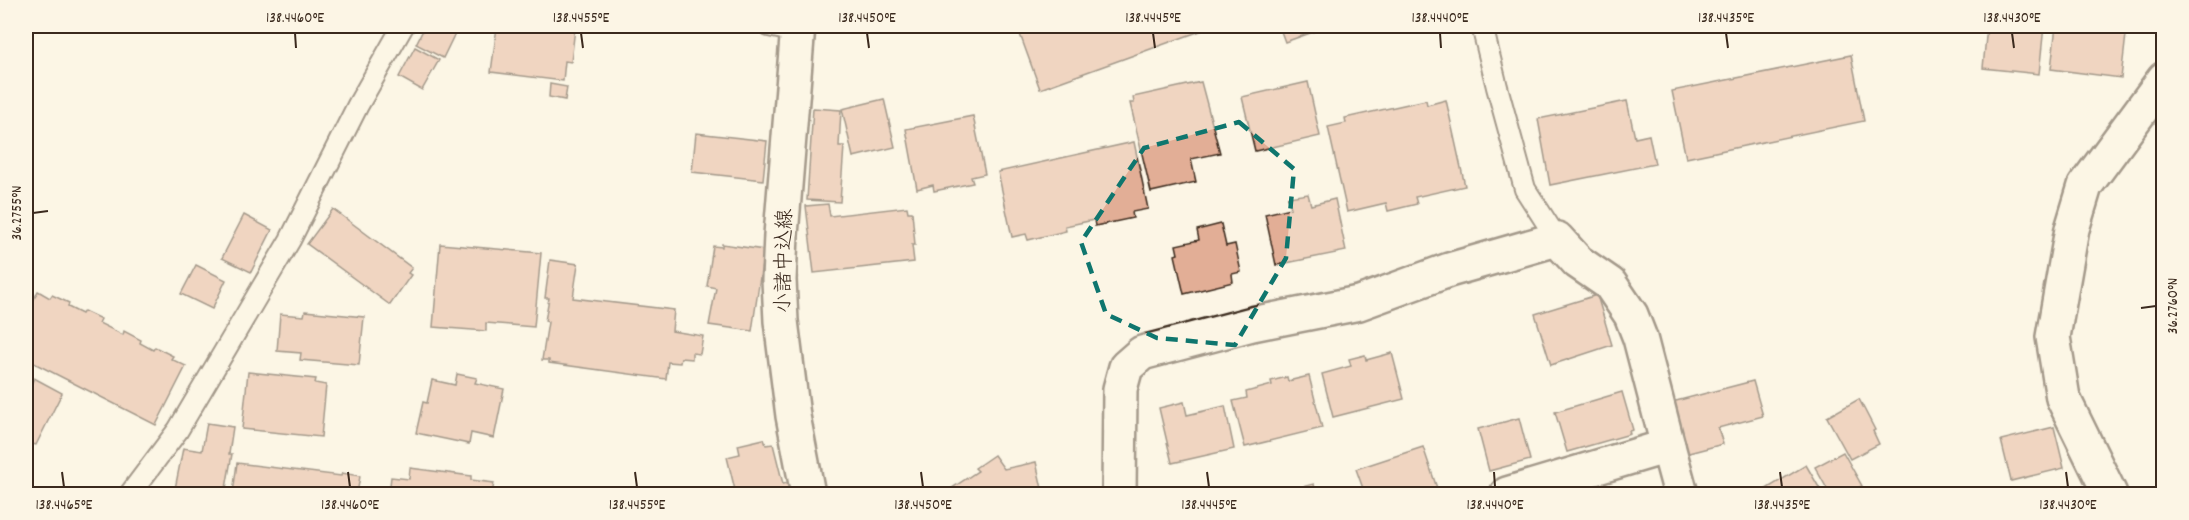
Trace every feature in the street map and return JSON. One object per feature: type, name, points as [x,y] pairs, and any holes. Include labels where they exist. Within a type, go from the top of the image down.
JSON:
[{"type":"street","name":"小諸中込線","points":[[788,28],[779,280],[781,321],[793,416],[808,495]]},
{"type":"street","points":[[2110,495],[2063,398],[2053,337],[2072,229],[2085,186],[2163,79]]},
{"type":"street","points":[[1119,495],[1120,388],[1126,367],[1142,353],[1251,324],[1359,303],[1449,270],[1557,239],[1578,262],[1610,284],[1631,315],[1640,338],[1681,495]]},
{"type":"street","points":[[1507,495],[1668,446]]},
{"type":"lane","points":[[130,495],[178,430],[285,250],[358,105],[403,26]]},
{"type":"lane","points":[[1482,26],[1525,189],[1557,239]]},
{"type":"highlighted area","points":[[1239,122],[1294,169],[1286,258],[1235,345],[1157,338],[1106,314],[1081,242],[1144,148]]},
{"type":"building","points":[[425,26],[458,27],[443,58],[416,44]]},
{"type":"building","points":[[508,26],[570,26],[570,28],[575,28],[571,62],[565,61],[563,81],[491,72],[497,27],[508,29]]},
{"type":"building","points":[[1017,26],[1205,26],[1206,29],[1040,89]]},
{"type":"building","points":[[1279,26],[1330,26],[1285,42]]},
{"type":"building","points":[[1987,26],[2044,26],[2039,74],[1983,68]]},
{"type":"building","points":[[2056,26],[2127,26],[2121,78],[2051,69]]},
{"type":"building","points":[[415,47],[439,60],[422,90],[399,77]]},
{"type":"building","points":[[1851,55],[1864,121],[1686,158],[1672,91]]},
{"type":"building","points":[[1201,82],[1220,153],[1191,159],[1196,182],[1151,192],[1130,103],[1134,103],[1133,97]]},
{"type":"building","points":[[1308,82],[1320,136],[1255,151],[1242,97]]},
{"type":"building","points":[[550,84],[567,87],[565,100],[549,97]]},
{"type":"building","points":[[884,99],[895,147],[853,157],[842,109]]},
{"type":"building","points":[[1426,100],[1427,105],[1446,100],[1465,186],[1415,197],[1417,204],[1388,211],[1386,203],[1347,212],[1328,127],[1346,123],[1345,118]]},
{"type":"building","points":[[1627,101],[1635,138],[1649,135],[1655,164],[1550,185],[1538,119]]},
{"type":"building","points":[[813,108],[841,110],[839,146],[844,146],[840,202],[807,200]]},
{"type":"building","points":[[973,116],[985,174],[971,177],[973,183],[934,191],[933,185],[917,189],[906,129]]},
{"type":"building","points":[[696,133],[767,141],[763,180],[692,172]]},
{"type":"building","points":[[1134,142],[1148,209],[1132,212],[1133,218],[1095,226],[1094,220],[1065,226],[1066,231],[1028,240],[1026,234],[1012,237],[998,172]]},
{"type":"building","points":[[1308,194],[1311,205],[1335,199],[1346,251],[1276,265],[1265,214],[1291,208],[1288,197]]},
{"type":"building","points":[[828,204],[830,216],[907,207],[908,212],[912,212],[914,262],[814,273],[806,206]]},
{"type":"building","points":[[333,209],[412,268],[408,273],[411,275],[390,305],[307,244]]},
{"type":"building","points":[[244,215],[272,230],[251,272],[222,258]]},
{"type":"building","points":[[1221,224],[1226,246],[1235,244],[1241,272],[1232,274],[1233,282],[1184,294],[1175,255],[1178,254],[1176,245],[1199,240],[1197,230]]},
{"type":"building","points":[[440,244],[541,253],[534,327],[486,323],[486,331],[433,327]]},
{"type":"building","points":[[722,244],[764,250],[752,331],[709,325],[716,288],[707,286],[713,246],[722,247]]},
{"type":"building","points":[[550,260],[578,264],[573,298],[674,310],[672,331],[703,336],[700,354],[692,353],[692,359],[681,358],[680,363],[668,362],[666,379],[549,363],[549,360],[542,360],[548,322],[545,321],[549,298],[545,298]]},
{"type":"building","points":[[196,265],[226,280],[212,309],[181,294]]},
{"type":"building","points":[[38,291],[50,298],[52,295],[69,303],[68,307],[82,314],[84,311],[101,319],[99,323],[123,335],[124,331],[141,340],[140,343],[173,356],[171,359],[186,366],[156,425],[26,359],[26,315]]},
{"type":"building","points":[[1597,295],[1612,345],[1551,365],[1535,314]]},
{"type":"building","points":[[305,311],[364,317],[359,365],[300,360],[301,353],[277,351],[280,314],[304,316]]},
{"type":"building","points":[[1392,353],[1404,399],[1333,417],[1322,374],[1351,366],[1349,359],[1365,355],[1366,360]]},
{"type":"building","points":[[248,372],[316,379],[315,383],[326,385],[321,437],[242,429]]},
{"type":"building","points":[[457,374],[477,378],[475,383],[504,389],[494,438],[471,433],[469,444],[416,433],[423,402],[427,403],[432,380],[455,385]]},
{"type":"building","points":[[1309,376],[1322,428],[1245,447],[1233,401],[1247,398],[1246,392],[1272,385],[1271,381],[1287,377],[1288,381]]},
{"type":"building","points":[[34,378],[62,393],[36,445],[32,444],[26,457],[26,396]]},
{"type":"building","points":[[1753,381],[1763,416],[1718,428],[1723,444],[1685,454],[1672,402]]},
{"type":"building","points":[[1622,392],[1633,430],[1629,431],[1630,434],[1567,452],[1555,412]]},
{"type":"building","points":[[1859,399],[1875,430],[1873,431],[1879,444],[1850,459],[1827,417]]},
{"type":"building","points":[[1184,402],[1187,415],[1225,406],[1234,449],[1172,463],[1159,408]]},
{"type":"building","points":[[1519,418],[1530,460],[1489,471],[1478,429]]},
{"type":"building","points":[[207,423],[233,427],[229,454],[232,454],[225,494],[174,494],[183,448],[202,451]]},
{"type":"building","points":[[2054,427],[2064,468],[2011,481],[2001,440]]},
{"type":"building","points":[[764,439],[766,445],[773,444],[783,484],[787,483],[790,494],[719,494],[735,490],[727,457],[740,454],[738,445]]},
{"type":"building","points":[[1423,447],[1439,494],[1365,494],[1356,469]]},
{"type":"building","points":[[1843,452],[1862,486],[1845,494],[1830,494],[1815,467]]},
{"type":"building","points":[[994,455],[1004,469],[1036,462],[1043,493],[948,494],[946,492],[978,471],[975,468]]},
{"type":"building","points":[[237,463],[341,476],[342,473],[360,476],[357,494],[233,493]]},
{"type":"building","points":[[1806,465],[1820,489],[1811,494],[1758,494]]},
{"type":"building","points":[[410,468],[471,476],[471,480],[494,483],[492,494],[389,494],[391,477],[409,479]]},
{"type":"building","points":[[1314,484],[1316,494],[1276,494]]}]
